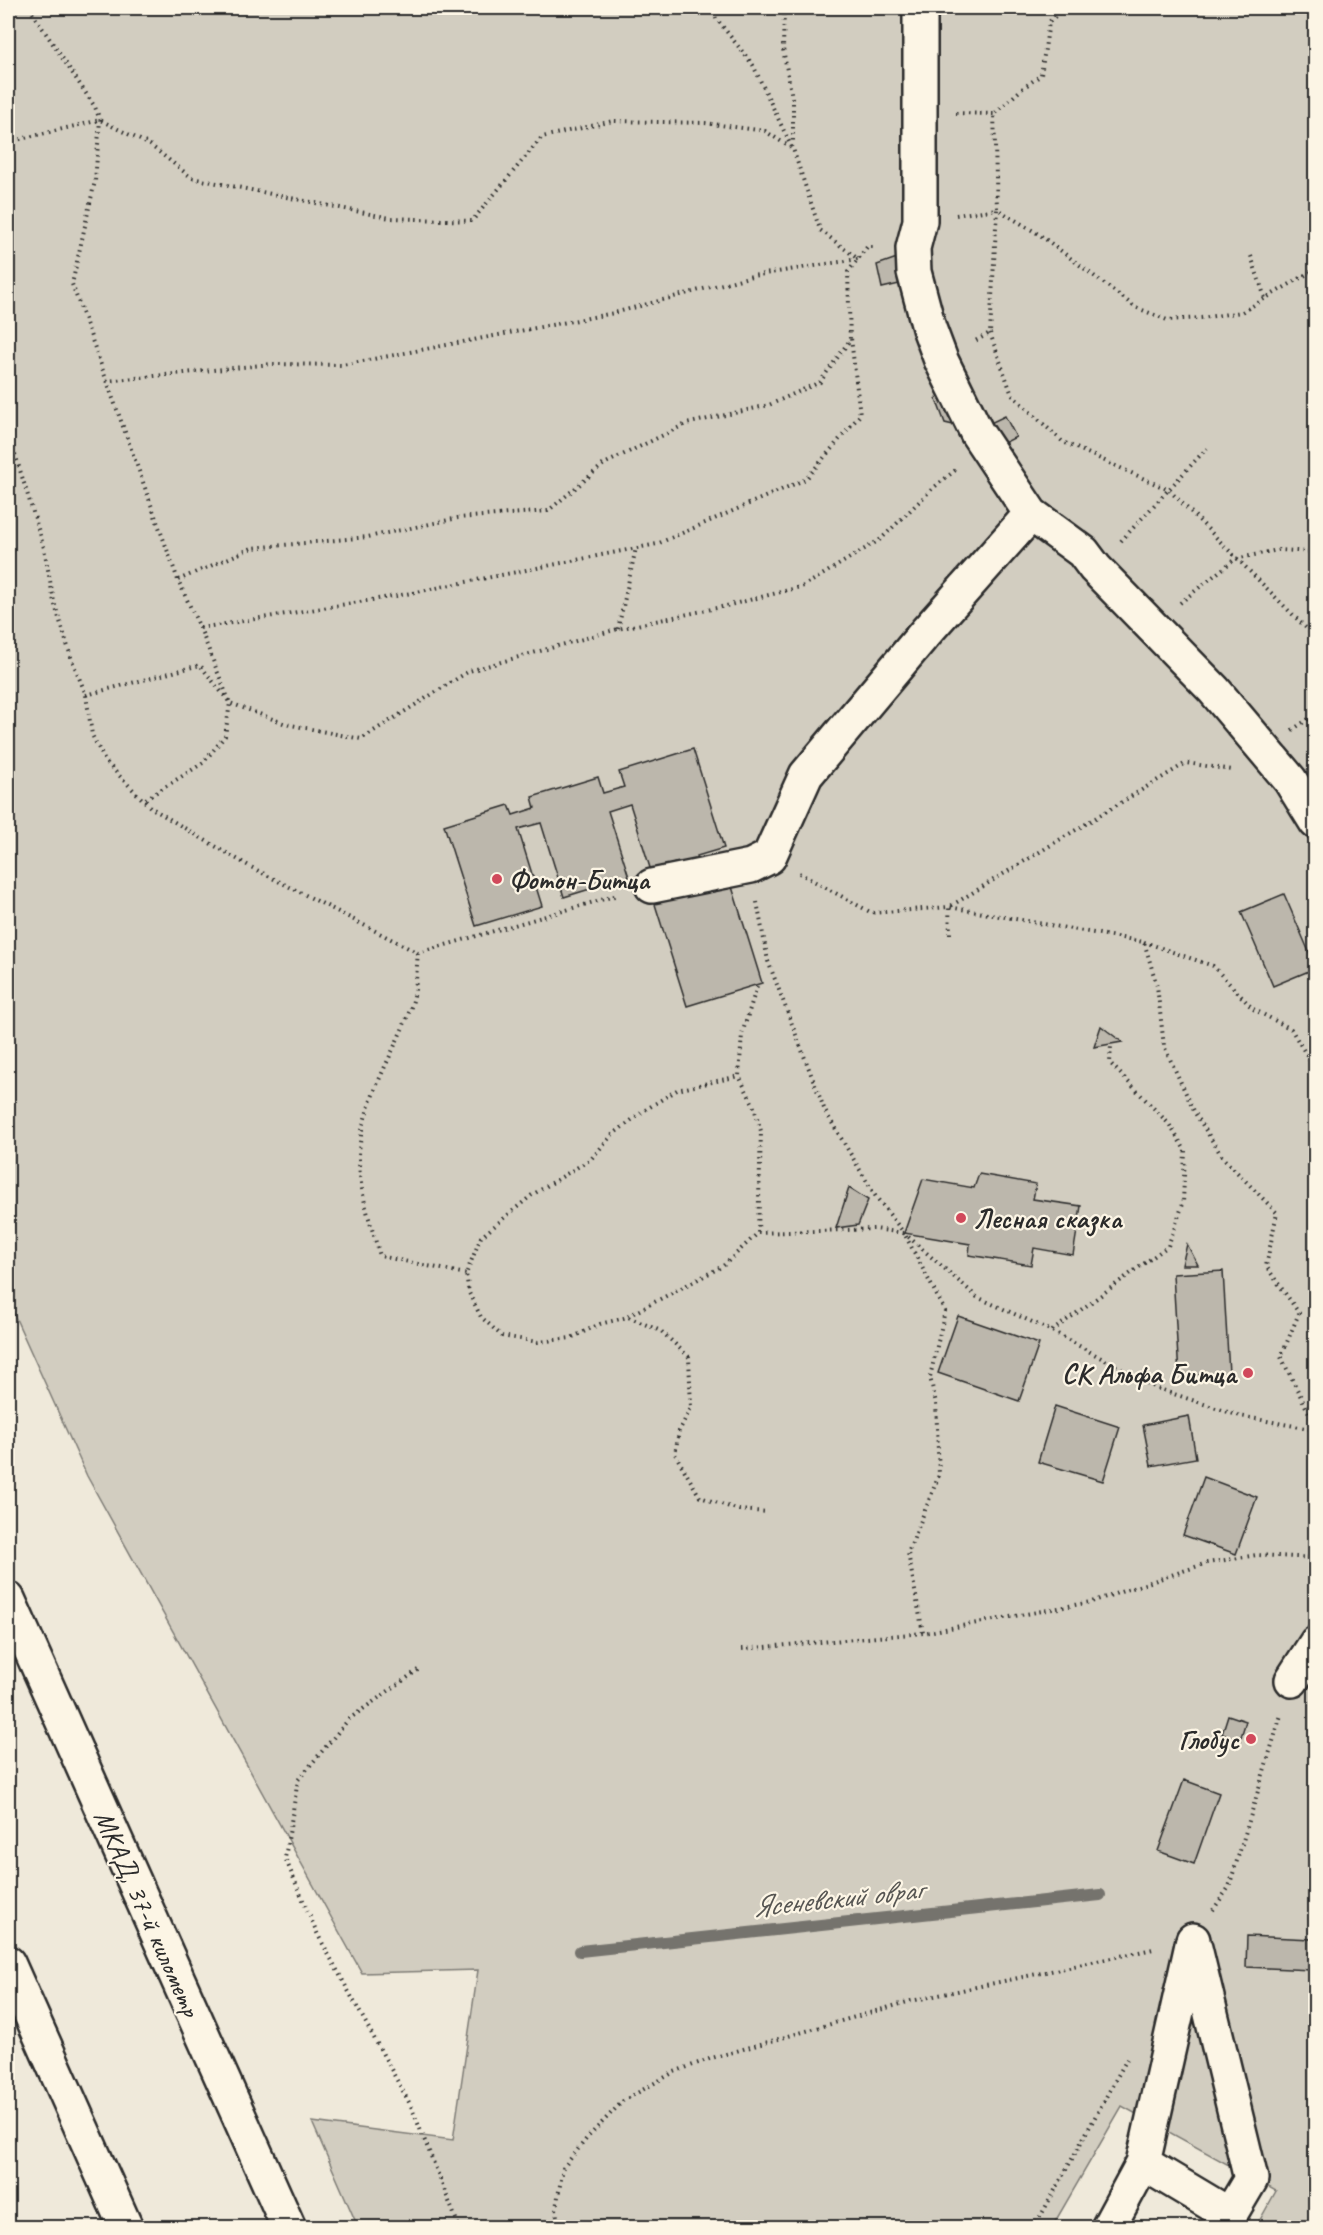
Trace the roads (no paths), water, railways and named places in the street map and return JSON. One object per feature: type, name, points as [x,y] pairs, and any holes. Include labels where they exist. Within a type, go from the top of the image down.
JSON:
[{"type":"main road","points":[[920,8],[914,272],[929,328],[941,360],[985,446],[1031,514],[1083,552],[1095,568],[1214,690],[1290,780],[1316,822]]},
{"type":"main road","points":[[652,886],[760,861],[806,775],[926,632],[1031,514]]},
{"type":"main road","name":"МКАД, 37-й километр","points":[[8,1599],[289,2228]]},
{"type":"main road","points":[[1292,1680],[1316,1643]]},
{"type":"main road","points":[[1108,2228],[1143,2163],[1193,1940],[1251,2179],[1226,2221],[1143,2163]]},
{"type":"main road","points":[[8,1963],[126,2228]]},
{"type":"waterway","name":"Ясеневский овраг","points":[[580,1951],[1100,1895]]},
{"type":"place","name":"Фотон-Битца","points":[[497,879]]},
{"type":"place","name":"Лесная сказка","points":[[961,1218]]},
{"type":"place","name":"СК Альфа Битца","points":[[1248,1373]]},
{"type":"place","name":"Глобус","points":[[1251,1739]]}]
